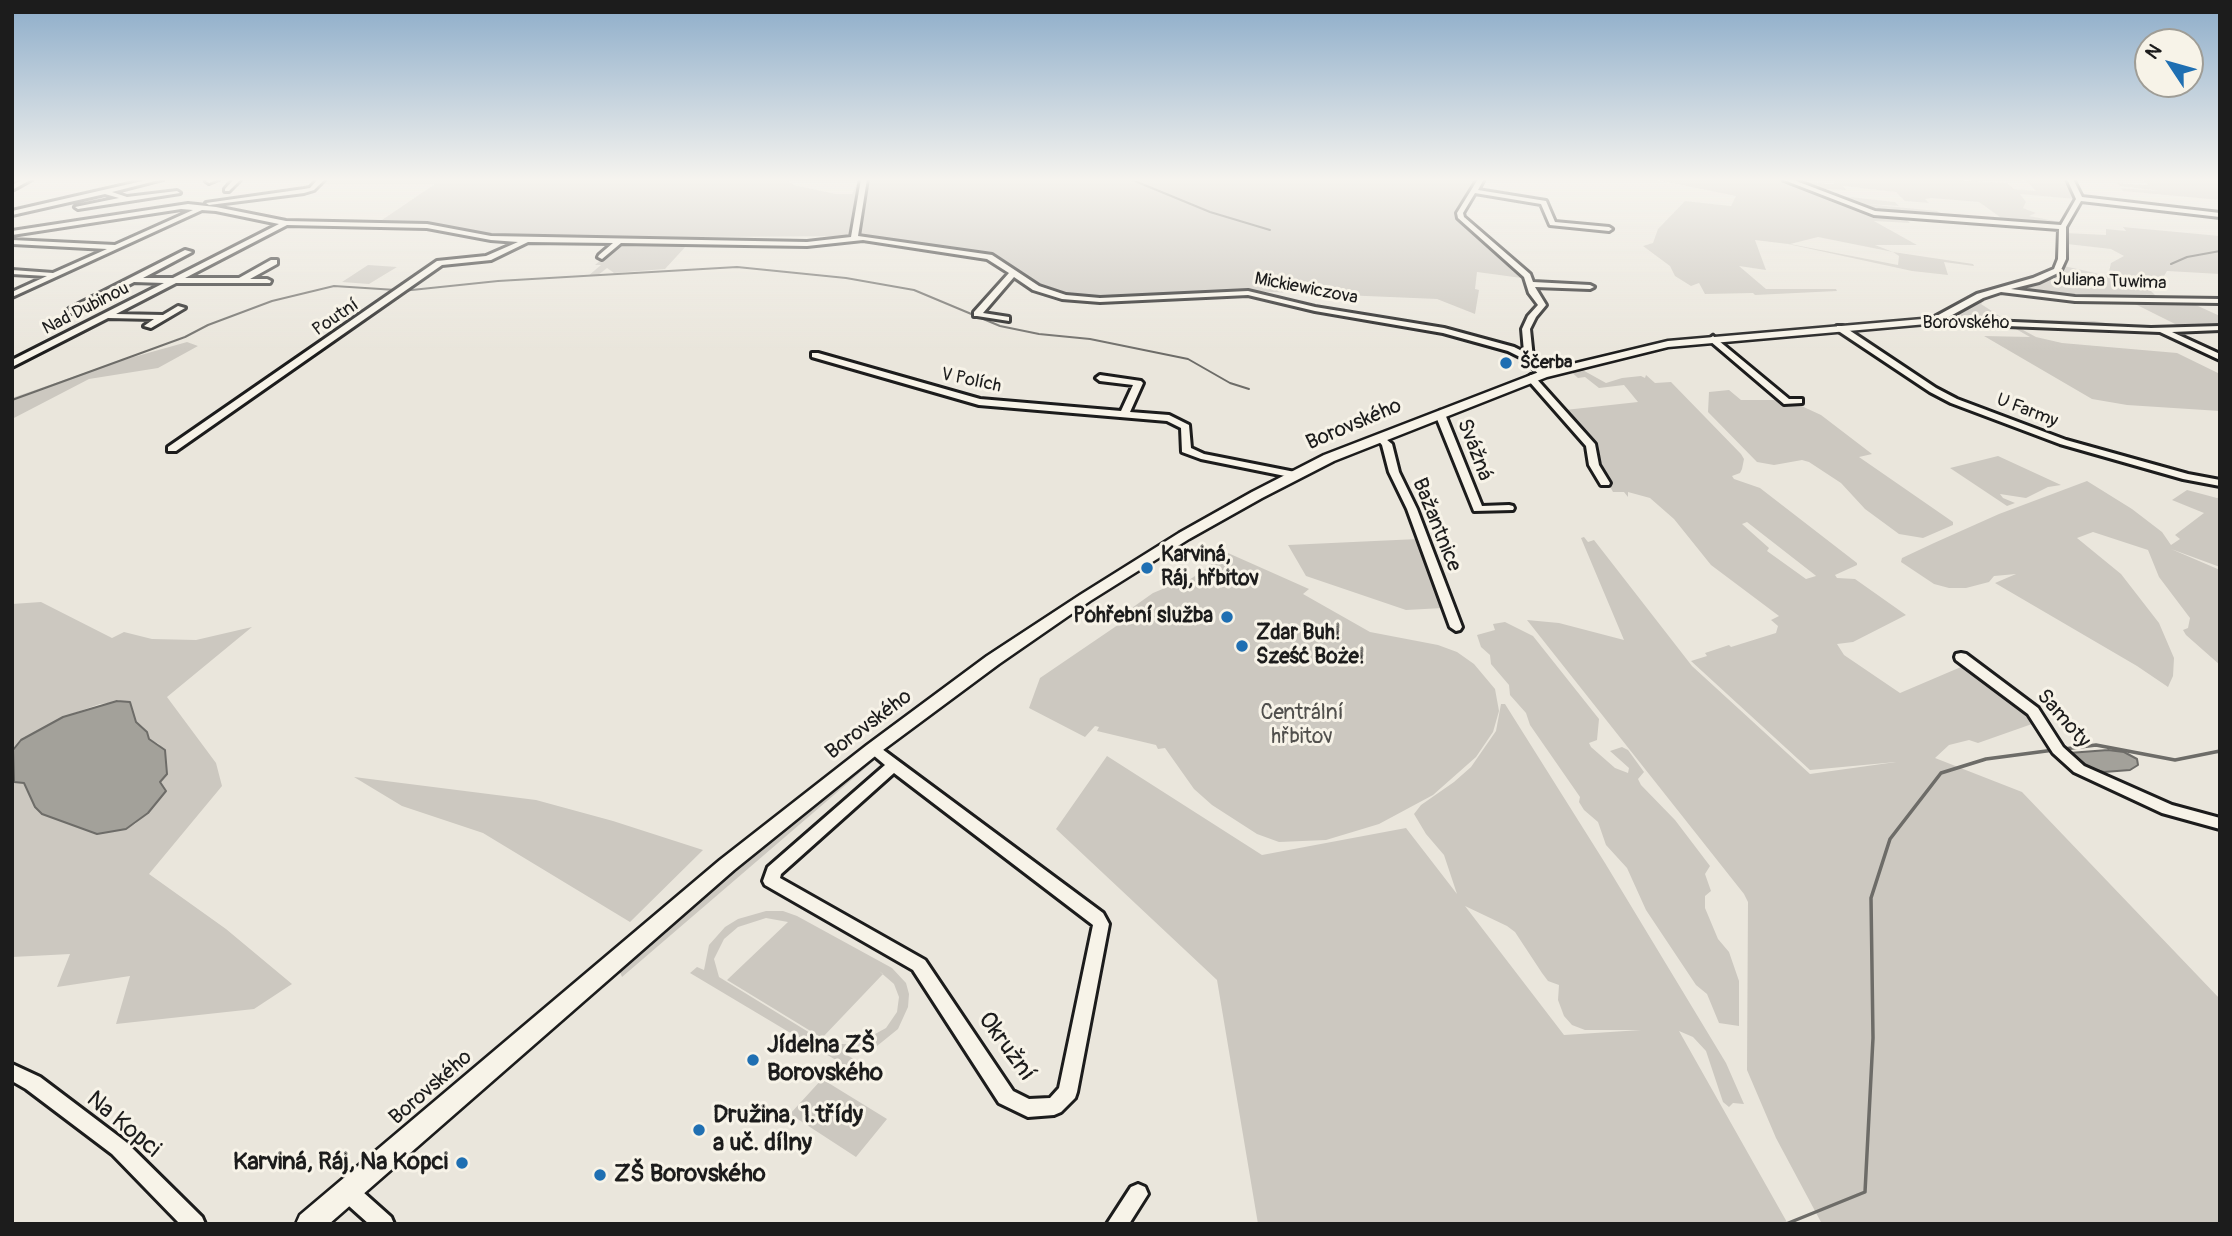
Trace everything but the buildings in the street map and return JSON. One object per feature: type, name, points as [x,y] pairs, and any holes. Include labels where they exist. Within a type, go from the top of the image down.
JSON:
[{"type":"main road","name":"Borovského","points":[[309,1224],[727,865],[873,749],[993,660],[1184,536],[1296,475],[1537,376],[1668,344],[1944,318]]},
{"type":"street","points":[[12,295],[140,237]]},
{"type":"street","name":"Nad Dubinou","points":[[12,364],[260,237]]},
{"type":"street","name":"Mickiewiczova","points":[[484,237],[528,240],[807,244],[854,238],[989,257],[1012,274],[1045,291],[1082,300],[1258,293],[1315,309],[1386,319],[1473,337],[1529,358],[1537,376]]},
{"type":"street","points":[[1482,237],[1527,276],[1536,298],[1542,305],[1532,316],[1526,329],[1529,358]]},
{"type":"street","name":"Juliana Tuwima","points":[[1944,318],[1980,296],[2036,280],[2057,270],[2062,258],[2063,237]]},
{"type":"street","name":"Poutní","points":[[172,449],[440,264],[488,258],[528,240]]},
{"type":"street","points":[[602,257],[620,241]]},
{"type":"street","points":[[13,243],[118,247]]},
{"type":"street","points":[[72,312],[188,252]]},
{"type":"street","points":[[242,280],[274,262]]},
{"type":"street","points":[[12,272],[57,274]]},
{"type":"street","points":[[1006,319],[977,314],[1012,274]]},
{"type":"street","points":[[133,280],[267,281]]},
{"type":"street","points":[[1530,284],[1590,287]]},
{"type":"street","name":"Juliana Tuwima","points":[[2001,290],[2075,299],[2220,301]]},
{"type":"street","points":[[148,326],[181,308]]},
{"type":"street","points":[[108,316],[162,317]]},
{"type":"street","name":"Borovského","points":[[1944,318],[2159,330],[2220,328]]},
{"type":"street","name":"U Farmy","points":[[1840,328],[1954,401],[2063,442],[2220,483]]},
{"type":"street","points":[[2159,330],[2220,357]]},
{"type":"street","points":[[1713,339],[1787,402],[1799,401]]},
{"type":"street","name":"V Polích","points":[[815,355],[979,402],[1157,416],[1186,427],[1186,450],[1201,456],[1296,475]]},
{"type":"street","points":[[1537,376],[1591,446],[1594,465],[1605,483]]},
{"type":"street","points":[[1100,378],[1138,383],[1125,413]]},
{"type":"street","name":"Svážná","points":[[1440,414],[1478,509],[1509,508]]},
{"type":"street","name":"Bažantnice","points":[[1381,438],[1387,444],[1394,471],[1412,509],[1456,627]]},
{"type":"street","name":"Samoty","points":[[1961,657],[2033,712],[2057,750],[2079,769],[2167,809],[2220,824]]},
{"type":"street","name":"Okružní","points":[[873,749],[1097,918],[1101,933],[1068,1092],[1054,1105],[1028,1108],[1006,1097],[919,965],[774,884],[771,877],[774,871],[894,765]]},
{"type":"street","name":"Na Kopci","points":[[12,1072],[33,1083],[118,1148],[195,1224]]},
{"type":"street","points":[[347,1191],[384,1224]]},
{"type":"street","points":[[1117,1224],[1138,1195]]},
{"type":"green space","points":[[514,237],[748,237],[528,238]]},
{"type":"green space","points":[[866,237],[1482,237],[1529,279],[1477,272],[1475,289],[1479,290],[1475,314],[1437,299],[1248,291],[1092,299],[1045,288],[994,257]]},
{"type":"green space","points":[[1655,237],[1902,237],[1917,245],[1875,245],[1893,252],[1974,266],[1944,262],[1948,275],[1912,271],[1788,244],[1755,240],[1766,270],[1739,266],[1766,289],[1837,291],[1755,295],[1705,294],[1699,283],[1691,286],[1675,276],[1670,266],[1643,246],[1653,243]],"holes":[[[1818,237],[1893,252],[1899,256],[1898,265],[1790,244]]]},
{"type":"green space","points":[[2066,237],[2220,237],[2220,274],[2167,271],[2161,281],[2145,285],[2158,298],[2072,298],[2009,290],[2055,275],[2064,266],[2108,276],[2111,263],[2124,256],[2111,249],[2067,244]]},
{"type":"green space","points":[[621,242],[688,244],[665,269],[614,273],[607,268],[597,276],[588,276],[601,265],[595,265]]},
{"type":"green space","points":[[368,265],[397,267],[369,284],[342,282]]},
{"type":"green space","points":[[2006,292],[1985,299],[1981,304],[2004,319],[2094,321],[2138,328],[1943,319],[1975,301]]},
{"type":"green space","points":[[2127,300],[2187,301],[2220,316],[2220,327],[2183,328]]},
{"type":"green space","points":[[2012,324],[2036,337],[2062,343],[2177,353],[2220,374],[2220,411],[2127,405],[2092,399],[1984,336],[2030,337],[2009,325]]},
{"type":"green space","points":[[187,342],[198,346],[158,368],[89,379],[12,419],[12,398],[116,362]]},
{"type":"green space","points":[[1579,368],[1606,383],[1622,378],[1645,378],[1646,375],[1655,383],[1671,382],[1741,454],[1744,459],[1742,469],[1740,473],[1732,476],[1734,479],[1760,488],[1857,563],[1835,575],[1837,578],[1855,579],[1906,615],[1853,642],[1837,644],[1844,655],[1900,693],[1968,664],[2033,714],[2032,724],[1978,743],[1969,740],[1949,745],[1935,758],[2022,792],[2220,999],[2220,1224],[1822,1224],[1776,1138],[1747,1070],[1748,902],[1527,620],[1559,623],[1624,640],[1581,538],[1584,537],[1588,542],[1594,540],[1692,666],[1810,774],[1896,762],[1810,770],[1691,661],[1729,645],[1731,647],[1776,633],[1778,626],[1771,620],[1779,616],[1711,565],[1674,519],[1650,498],[1628,492],[1628,497],[1624,492],[1613,492],[1596,461],[1595,449],[1545,390],[1565,410],[1638,402],[1624,385],[1599,388],[1585,377],[1578,378],[1569,370]],"holes":[[[1747,522],[1816,576],[1806,579],[1767,551],[1769,548],[1742,524]]]},
{"type":"green space","points":[[1729,390],[1741,400],[1795,403],[1821,415],[1872,454],[1859,457],[1953,522],[1953,525],[1923,538],[1899,534],[1865,509],[1841,483],[1809,462],[1802,460],[1774,465],[1757,462],[1708,412],[1709,392]]},
{"type":"green space","points":[[1998,456],[2061,485],[2048,487],[2026,498],[2000,494],[2015,503],[2007,506],[1950,468]]},
{"type":"green space","points":[[2087,481],[2132,509],[2162,532],[2171,545],[2180,539],[2175,535],[2204,513],[2172,500],[2187,490],[2220,497],[2220,567],[2171,549],[2220,570],[2220,665],[2186,635],[2183,630],[2188,628],[2190,618],[2159,577],[2148,550],[2093,532],[2077,538],[2121,574],[2159,623],[2174,658],[2173,676],[2168,687],[1995,583],[2016,574],[1994,576],[1989,582],[1966,588],[1949,588],[1934,584],[1901,562],[1902,558],[1999,514]]},
{"type":"green space","points":[[1418,539],[1443,608],[1406,610],[1306,576],[1288,545]]},
{"type":"green space","name":"Centrální hřbitov","points":[[1228,553],[1309,589],[1303,594],[1370,632],[1438,645],[1457,652],[1474,664],[1495,689],[1499,711],[1493,732],[1476,757],[1433,795],[1379,824],[1326,840],[1279,842],[1257,834],[1212,805],[1194,789],[1165,748],[1158,749],[1156,745],[1097,731],[1099,727],[1095,726],[1085,737],[1029,708],[1040,678],[1134,614],[1129,610],[1153,593],[1177,583],[1182,585]]},
{"type":"green space","points":[[41,602],[112,638],[124,632],[152,639],[196,640],[252,627],[167,697],[216,763],[222,786],[149,874],[226,929],[292,984],[254,1009],[116,1024],[130,976],[57,987],[70,954],[12,957],[12,770],[14,781],[23,783],[35,807],[42,814],[97,834],[126,829],[135,824],[166,791],[160,782],[166,775],[165,755],[159,744],[149,739],[147,732],[135,722],[129,701],[100,704],[63,717],[21,740],[12,753],[12,604]]},
{"type":"green space","points":[[1505,622],[1533,636],[1599,719],[1597,740],[1589,743],[1591,747],[1615,768],[1628,773],[1629,768],[1610,751],[1622,747],[1628,750],[1644,772],[1638,779],[1641,785],[1675,820],[1710,866],[1705,874],[1711,891],[1705,896],[1705,908],[1718,939],[1729,952],[1739,981],[1739,1026],[1719,1023],[1707,994],[1696,985],[1646,910],[1627,868],[1606,845],[1598,822],[1584,810],[1579,802],[1580,797],[1530,725],[1526,713],[1510,695],[1509,685],[1491,664],[1490,655],[1481,647],[1477,635],[1495,630],[1493,624]]},
{"type":"green space","points":[[1501,704],[1505,704],[1726,1063],[1744,1104],[1733,1103],[1729,1107],[1723,1102],[1706,1051],[1693,1037],[1679,1031],[1788,1224],[1258,1224],[1217,980],[1056,829],[1107,756],[1262,855],[1406,828],[1457,894],[1444,855],[1426,834],[1414,814],[1421,805],[1471,767],[1496,731]],"holes":[[[1465,906],[1515,932],[1548,981],[1559,985],[1558,1000],[1564,1016],[1572,1025],[1585,1030],[1641,1030],[1564,1035]]]},
{"type":"green space","points":[[870,758],[877,758],[622,977],[618,967],[624,961]]},
{"type":"green space","points":[[354,777],[536,800],[703,850],[630,922],[483,833],[402,806]]},
{"type":"green space","points":[[766,911],[783,911],[797,916],[892,968],[906,983],[908,1007],[898,1029],[877,1046],[847,1055],[879,1074],[871,1081],[690,973],[697,967],[704,970],[709,945],[725,927],[738,919]],"holes":[[[766,918],[788,922],[727,980],[822,1038],[883,974],[894,984],[899,997],[897,1012],[886,1028],[857,1044],[828,1044],[719,977],[714,959],[724,939],[738,927]]]},
{"type":"green space","points":[[822,1079],[887,1119],[856,1157],[790,1114]]},
{"type":"shaded area","points":[[117,701],[130,702],[136,722],[147,732],[149,739],[165,750],[167,774],[160,782],[166,791],[148,813],[126,829],[97,834],[42,814],[35,807],[24,783],[14,782],[13,750],[21,740],[63,717]]},
{"type":"shaded area","points":[[2108,750],[2124,752],[2137,759],[2138,765],[2130,770],[2104,772],[2092,769],[2069,753]]},
{"type":"waterway","points":[[2171,264],[2187,257],[2220,251]]},
{"type":"waterway","points":[[402,291],[498,281],[737,267],[846,278],[914,290],[1000,326],[1039,334],[1090,339],[1188,359],[1230,383],[1249,389]]},
{"type":"waterway","points":[[12,400],[185,337],[208,325],[272,301],[334,286],[396,290]]},
{"type":"waterway","points":[[2064,749],[2096,745],[2175,760],[2220,751]]},
{"type":"waterway","points":[[1786,1224],[1865,1192],[1873,1038],[1871,898],[1890,839],[1941,773],[1986,759],[2054,750]]},
{"type":"place","name":"Ščerba","points":[[1506,363]]},
{"type":"place","name":"Karviná, Ráj, hřbitov","points":[[1147,568]]},
{"type":"place","name":"Pohřební služba","points":[[1227,617]]},
{"type":"place","name":"Zdar Buh! Sześć Boże!","points":[[1242,646]]},
{"type":"place","name":"Jídelna ZŠ Borovského","points":[[753,1060]]},
{"type":"place","name":"Družina, 1.třídy a uč. dílny","points":[[699,1130]]},
{"type":"place","name":"Karviná, Ráj, Na Kopci","points":[[462,1163]]},
{"type":"place","name":"ZŠ Borovského","points":[[600,1175]]}]
